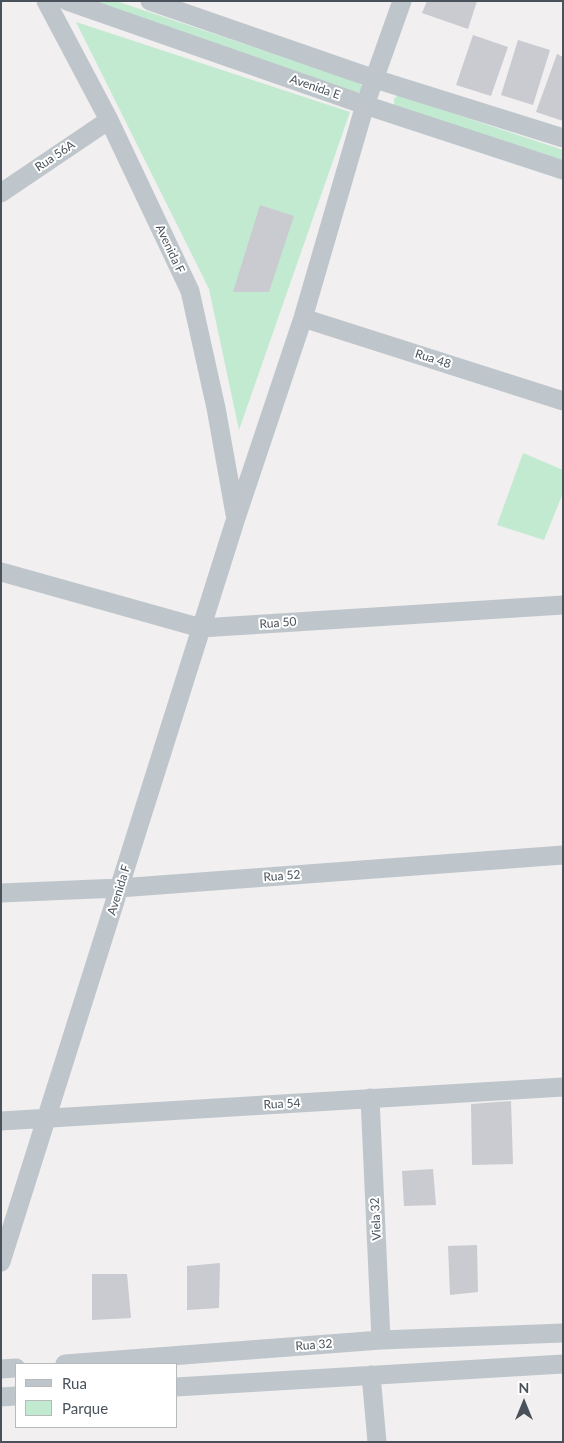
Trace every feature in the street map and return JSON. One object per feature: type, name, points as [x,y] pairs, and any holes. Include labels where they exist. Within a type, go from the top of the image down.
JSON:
[{"type":"street","name":"Avenida F","points":[[46,1],[109,120],[190,291],[216,408],[236,518]]},
{"type":"street","name":"Avenida E","points":[[67,1],[563,170]]},
{"type":"street","points":[[150,1],[375,79],[563,138]]},
{"type":"street","name":"Avenida F","points":[[1,1262],[236,518],[303,318],[365,104],[402,1]]},
{"type":"street","name":"Rua 56A","points":[[1,193],[109,120]]},
{"type":"street","name":"Rua 48","points":[[303,318],[563,401]]},
{"type":"street","name":"Rua 50","points":[[1,572],[202,628],[563,605]]},
{"type":"street","name":"Rua 52","points":[[1,893],[120,888],[563,855]]},
{"type":"street","name":"Rua 54","points":[[1,1121],[563,1086]]},
{"type":"street","name":"Viela 32","points":[[370,1098],[381,1340]]},
{"type":"street","name":"Rua 32","points":[[78,1363],[381,1340],[563,1334]]},
{"type":"street","points":[[178,1387],[563,1364]]},
{"type":"street","points":[[1,1369],[15,1368]]},
{"type":"street","points":[[371,1375],[377,1442]]},
{"type":"street","points":[[1,1397],[15,1396]]},
{"type":"green space","points":[[81,1],[116,1],[358,82],[363,87],[361,92],[356,92]]},
{"type":"green space","points":[[76,22],[350,112],[239,430],[209,289]]},
{"type":"green space","points":[[398,95],[563,150],[563,160],[395,107],[394,99]]},
{"type":"green space","points":[[523,453],[563,470],[563,493],[544,540],[497,525]]},
{"type":"building","points":[[427,1],[477,1],[468,29],[422,13]]},
{"type":"building","points":[[473,35],[508,47],[491,96],[456,85]]},
{"type":"building","points":[[518,40],[550,50],[533,105],[501,95]]},
{"type":"building","points":[[557,54],[563,57],[563,121],[536,112]]},
{"type":"building","points":[[260,205],[294,216],[269,292],[233,292]]},
{"type":"building","points":[[511,1101],[513,1164],[472,1165],[471,1104]]},
{"type":"building","points":[[433,1169],[436,1205],[404,1206],[402,1171]]},
{"type":"building","points":[[477,1245],[478,1292],[450,1295],[448,1246]]},
{"type":"building","points":[[220,1263],[219,1308],[187,1310],[187,1266]]},
{"type":"building","points":[[92,1274],[127,1274],[131,1318],[92,1320]]}]
